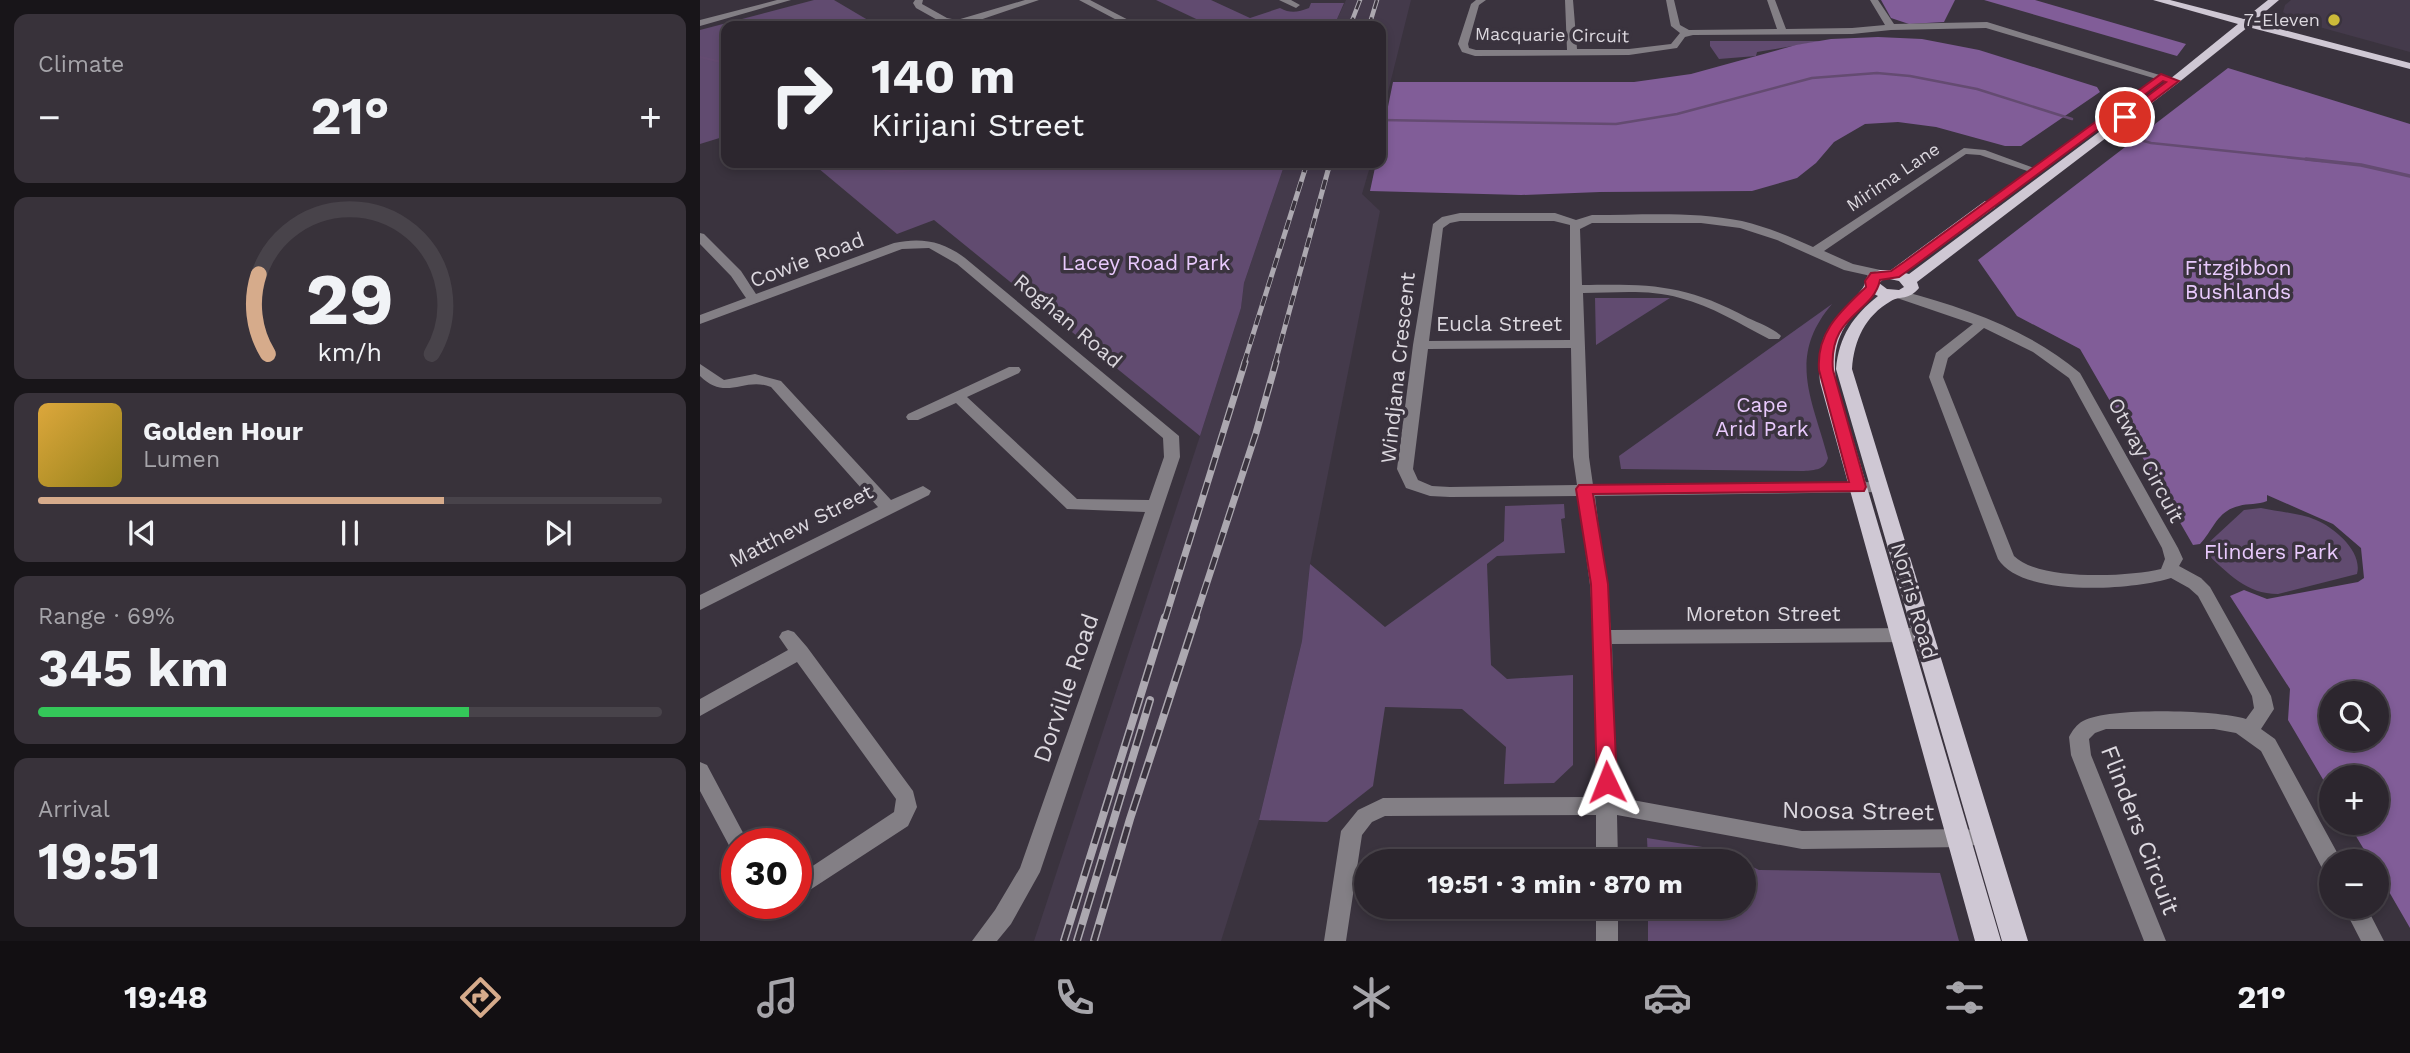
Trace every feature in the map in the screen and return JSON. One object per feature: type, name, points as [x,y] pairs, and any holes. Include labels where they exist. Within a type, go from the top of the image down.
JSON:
[{"type":"main road","points":[[2158,0],[2280,25],[2410,59]]},
{"type":"main road","points":[[2182,0],[2410,66]]},
{"type":"main road","points":[[2266,2],[2280,25]]},
{"type":"main road","name":"Norris Road","points":[[1891,285],[2266,2]]},
{"type":"main road","name":"Norris Road","points":[[1988,941],[1900,635],[1844,369],[1844,353],[1856,324],[1891,285],[2036,170],[2167,79]]},
{"type":"main road","name":"Norris Road","points":[[1868,487],[1923,635],[2015,941]]},
{"type":"street","points":[[700,23],[787,0]]},
{"type":"street","points":[[919,0],[919,6],[946,21]]},
{"type":"street","points":[[969,21],[1035,0]]},
{"type":"street","points":[[1083,0],[1125,21]]},
{"type":"street","points":[[1283,0],[1296,5]]},
{"type":"street","name":"Macquarie Circuit","points":[[1482,0],[1475,4],[1463,44],[1465,50],[1480,53],[1623,53],[1666,48],[1678,43],[1681,36],[1687,33],[1852,31],[1891,27],[1987,25],[2167,79]]},
{"type":"street","points":[[1569,0],[1572,53]]},
{"type":"street","points":[[1670,0],[1676,26],[1687,33]]},
{"type":"street","points":[[1771,0],[1783,32]]},
{"type":"street","points":[[1874,0],[1891,27]]},
{"type":"street","name":"Mirima Lane","points":[[1814,252],[1964,151],[1982,152],[2036,170]]},
{"type":"street","name":"Windjana Crescent","points":[[1578,224],[1555,217],[1460,217],[1440,224],[1435,232],[1405,469],[1412,484],[1438,492],[1868,487]]},
{"type":"street","name":"Otway Circuit","points":[[1578,224],[1599,219],[1717,220],[1761,229],[2047,353],[2075,376],[2169,548],[2174,559],[2171,570]]},
{"type":"street","points":[[1578,224],[1573,230],[1581,457],[1599,584],[1603,637],[1607,849]]},
{"type":"street","points":[[702,243],[742,281],[754,301]]},
{"type":"street","name":"Cowie Road","points":[[700,320],[898,246],[928,243]]},
{"type":"street","name":"Roghan Road","points":[[928,243],[953,255],[1007,298],[1163,427],[1174,441]]},
{"type":"street","points":[[1575,289],[1654,289],[1681,294],[1707,303],[1773,336]]},
{"type":"street","points":[[1981,324],[1941,356],[1936,377],[2007,559],[2023,571],[2045,578],[2149,578],[2162,576],[2171,570],[2195,583],[2204,592],[2262,696],[2264,709],[2249,730],[2268,745],[2324,849]]},
{"type":"street","name":"Eucla Street","points":[[1420,345],[1577,344]]},
{"type":"street","points":[[700,368],[710,381],[718,385],[763,379],[776,384],[888,508]]},
{"type":"street","points":[[913,417],[1014,370]]},
{"type":"street","points":[[957,396],[1073,505],[1154,506]]},
{"type":"street","name":"Dorville Road","points":[[983,941],[1003,917],[1029,872],[1172,457],[1174,441]]},
{"type":"street","name":"Matthew Street","points":[[700,603],[923,491]]},
{"type":"street","name":"Moreton Street","points":[[1603,637],[1923,635]]},
{"type":"street","points":[[700,708],[794,644],[906,797],[907,807],[901,820],[812,878]]},
{"type":"street","name":"Flinders Circuit","points":[[2155,941],[2081,755],[2080,737],[2088,727],[2106,721],[2223,721],[2249,730]]},
{"type":"street","points":[[700,771],[730,828]]},
{"type":"street","name":"Noosa Street","points":[[1335,941],[1349,841],[1358,823],[1373,811],[1395,806],[1608,806],[1802,840],[1984,838]]},
{"type":"street","points":[[1607,919],[1607,941]]},
{"type":"street","points":[[2361,919],[2373,941]]},
{"type":"shaded area","points":[[1346,0],[1411,0],[1386,100],[1386,21],[1336,21]]},
{"type":"shaded area","points":[[2291,0],[2410,0],[2410,52],[2294,20],[2283,12],[2285,5]]},
{"type":"shaded area","points":[[1283,168],[1370,168],[1362,194],[1380,211],[1310,564],[1302,641],[1259,820],[1221,941],[1034,941],[1241,308],[1244,283]]},
{"type":"green space","points":[[814,0],[834,0],[870,21],[734,21]]},
{"type":"green space","points":[[1156,0],[1211,0],[1250,18],[1280,8],[1291,12],[1301,11],[1309,8],[1311,3],[1344,3],[1336,21],[1200,21]]},
{"type":"green space","points":[[1881,0],[1955,0],[1944,22],[1909,24],[1891,18]]},
{"type":"green space","points":[[1984,0],[2035,0],[2186,44],[2177,56]]},
{"type":"green space","points":[[721,24],[721,138],[700,144],[700,30]]},
{"type":"green space","points":[[1831,39],[1922,39],[1979,50],[2097,87],[2100,92],[2021,146],[2005,146],[1936,127],[1898,122],[1865,124],[1834,142],[1816,163],[1797,178],[1752,191],[1521,195],[1370,191],[1375,168],[1386,168],[1386,116],[1393,82],[1634,82],[1691,74],[1796,45]]},
{"type":"green space","points":[[1710,41],[1823,41],[1757,52],[1756,56],[1719,59],[1710,46]]},
{"type":"green space","name":"Fitzgibbon Bushlands","points":[[2228,68],[2410,124],[2410,928],[2389,892],[2389,849],[2364,849],[2355,835],[2389,835],[2389,765],[2319,765],[2319,773],[2288,720],[2290,689],[2230,596],[2244,590],[2267,599],[2358,582],[2364,578],[2361,548],[2333,524],[2267,495],[2267,501],[2242,505],[2226,512],[2200,544],[2193,545],[2080,349],[2017,316],[1978,260]]},
{"type":"green space","name":"Lacey Road Park","points":[[818,168],[1283,168],[1244,283],[1241,308],[1200,436],[934,220],[897,234]]},
{"type":"green space","points":[[1595,298],[1670,298],[1596,345]]},
{"type":"green space","name":"Cape Arid Park","points":[[1832,304],[1818,323],[1810,342],[1807,360],[1810,397],[1828,458],[1822,467],[1804,471],[1621,469],[1619,456]]},
{"type":"green space","points":[[1564,504],[1565,518],[1561,519],[1565,553],[1497,556],[1487,564],[1491,665],[1507,679],[1573,675],[1573,765],[1554,783],[1504,784],[1506,747],[1462,709],[1385,707],[1373,786],[1327,822],[1259,820],[1302,641],[1310,564],[1385,627],[1504,541],[1505,506]]},
{"type":"green space","name":"Flinders Park","points":[[2261,508],[2310,518],[2331,529],[2352,549],[2358,566],[2357,574],[2278,594],[2256,590],[2238,581],[2206,553],[2205,546],[2244,510]]},
{"type":"green space","points":[[1647,838],[1715,849],[1647,849]]},
{"type":"green space","points":[[1756,868],[1940,873],[1959,941],[1648,941],[1648,919],[1756,919]]},
{"type":"waterway","points":[[700,57],[721,62]]},
{"type":"waterway","points":[[1386,120],[1616,124],[1677,114],[1812,78],[1877,73],[1910,76],[1977,89],[2072,119]]},
{"type":"waterway","points":[[2122,135],[2151,143],[2323,161]]},
{"type":"waterway","points":[[2306,159],[2361,165],[2410,176]]},
{"type":"waterway","points":[[880,168],[897,171],[915,168]]},
{"type":"railway","points":[[1352,21],[1360,0]]},
{"type":"railway","points":[[1371,21],[1377,0]]},
{"type":"railway","points":[[1244,363],[1305,168]]},
{"type":"railway","points":[[1275,363],[1329,168]]},
{"type":"railway","points":[[1165,619],[1245,362]]},
{"type":"railway","points":[[1195,619],[1256,433],[1276,362]]},
{"type":"railway","points":[[1064,941],[1165,617]]},
{"type":"railway","points":[[1094,941],[1130,819],[1196,617]]},
{"type":"railway","points":[[1077,941],[1150,700]]},
{"type":"place","name":"7-Eleven","points":[[2334,20]]},
{"type":"route","points":[[1607,782],[1599,584],[1584,489],[1858,487],[1826,370],[1825,358],[1830,336],[1839,321],[1873,288],[1873,278],[1894,274],[1909,264],[2161,77],[2174,81],[2125,117]]}]
